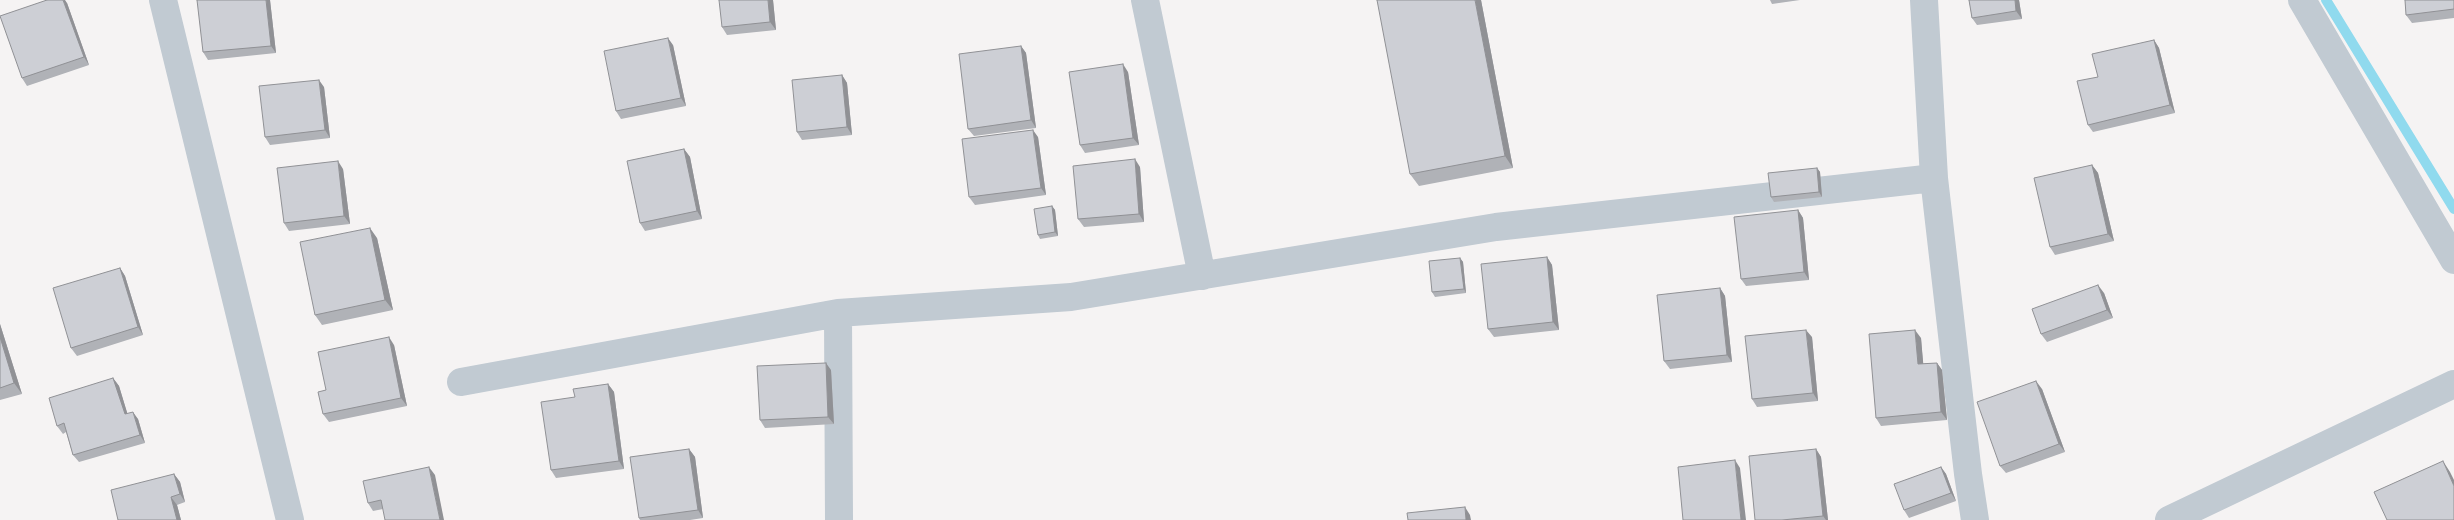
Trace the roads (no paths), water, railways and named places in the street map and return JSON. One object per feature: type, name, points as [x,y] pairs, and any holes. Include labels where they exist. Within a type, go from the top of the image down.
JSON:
[{"type":"street","points":[[163,0],[290,520]]},
{"type":"street","points":[[1145,0],[1202,276]]},
{"type":"street","points":[[1924,0],[1934,178],[1975,520]]},
{"type":"street","points":[[2302,0],[2454,260]]},
{"type":"street","points":[[461,382],[838,313],[1071,297],[1496,227],[1934,178]]},
{"type":"street","points":[[838,313],[839,520]]},
{"type":"street","points":[[2169,520],[2454,384]]},
{"type":"waterway","points":[[2326,0],[2454,209]]}]
